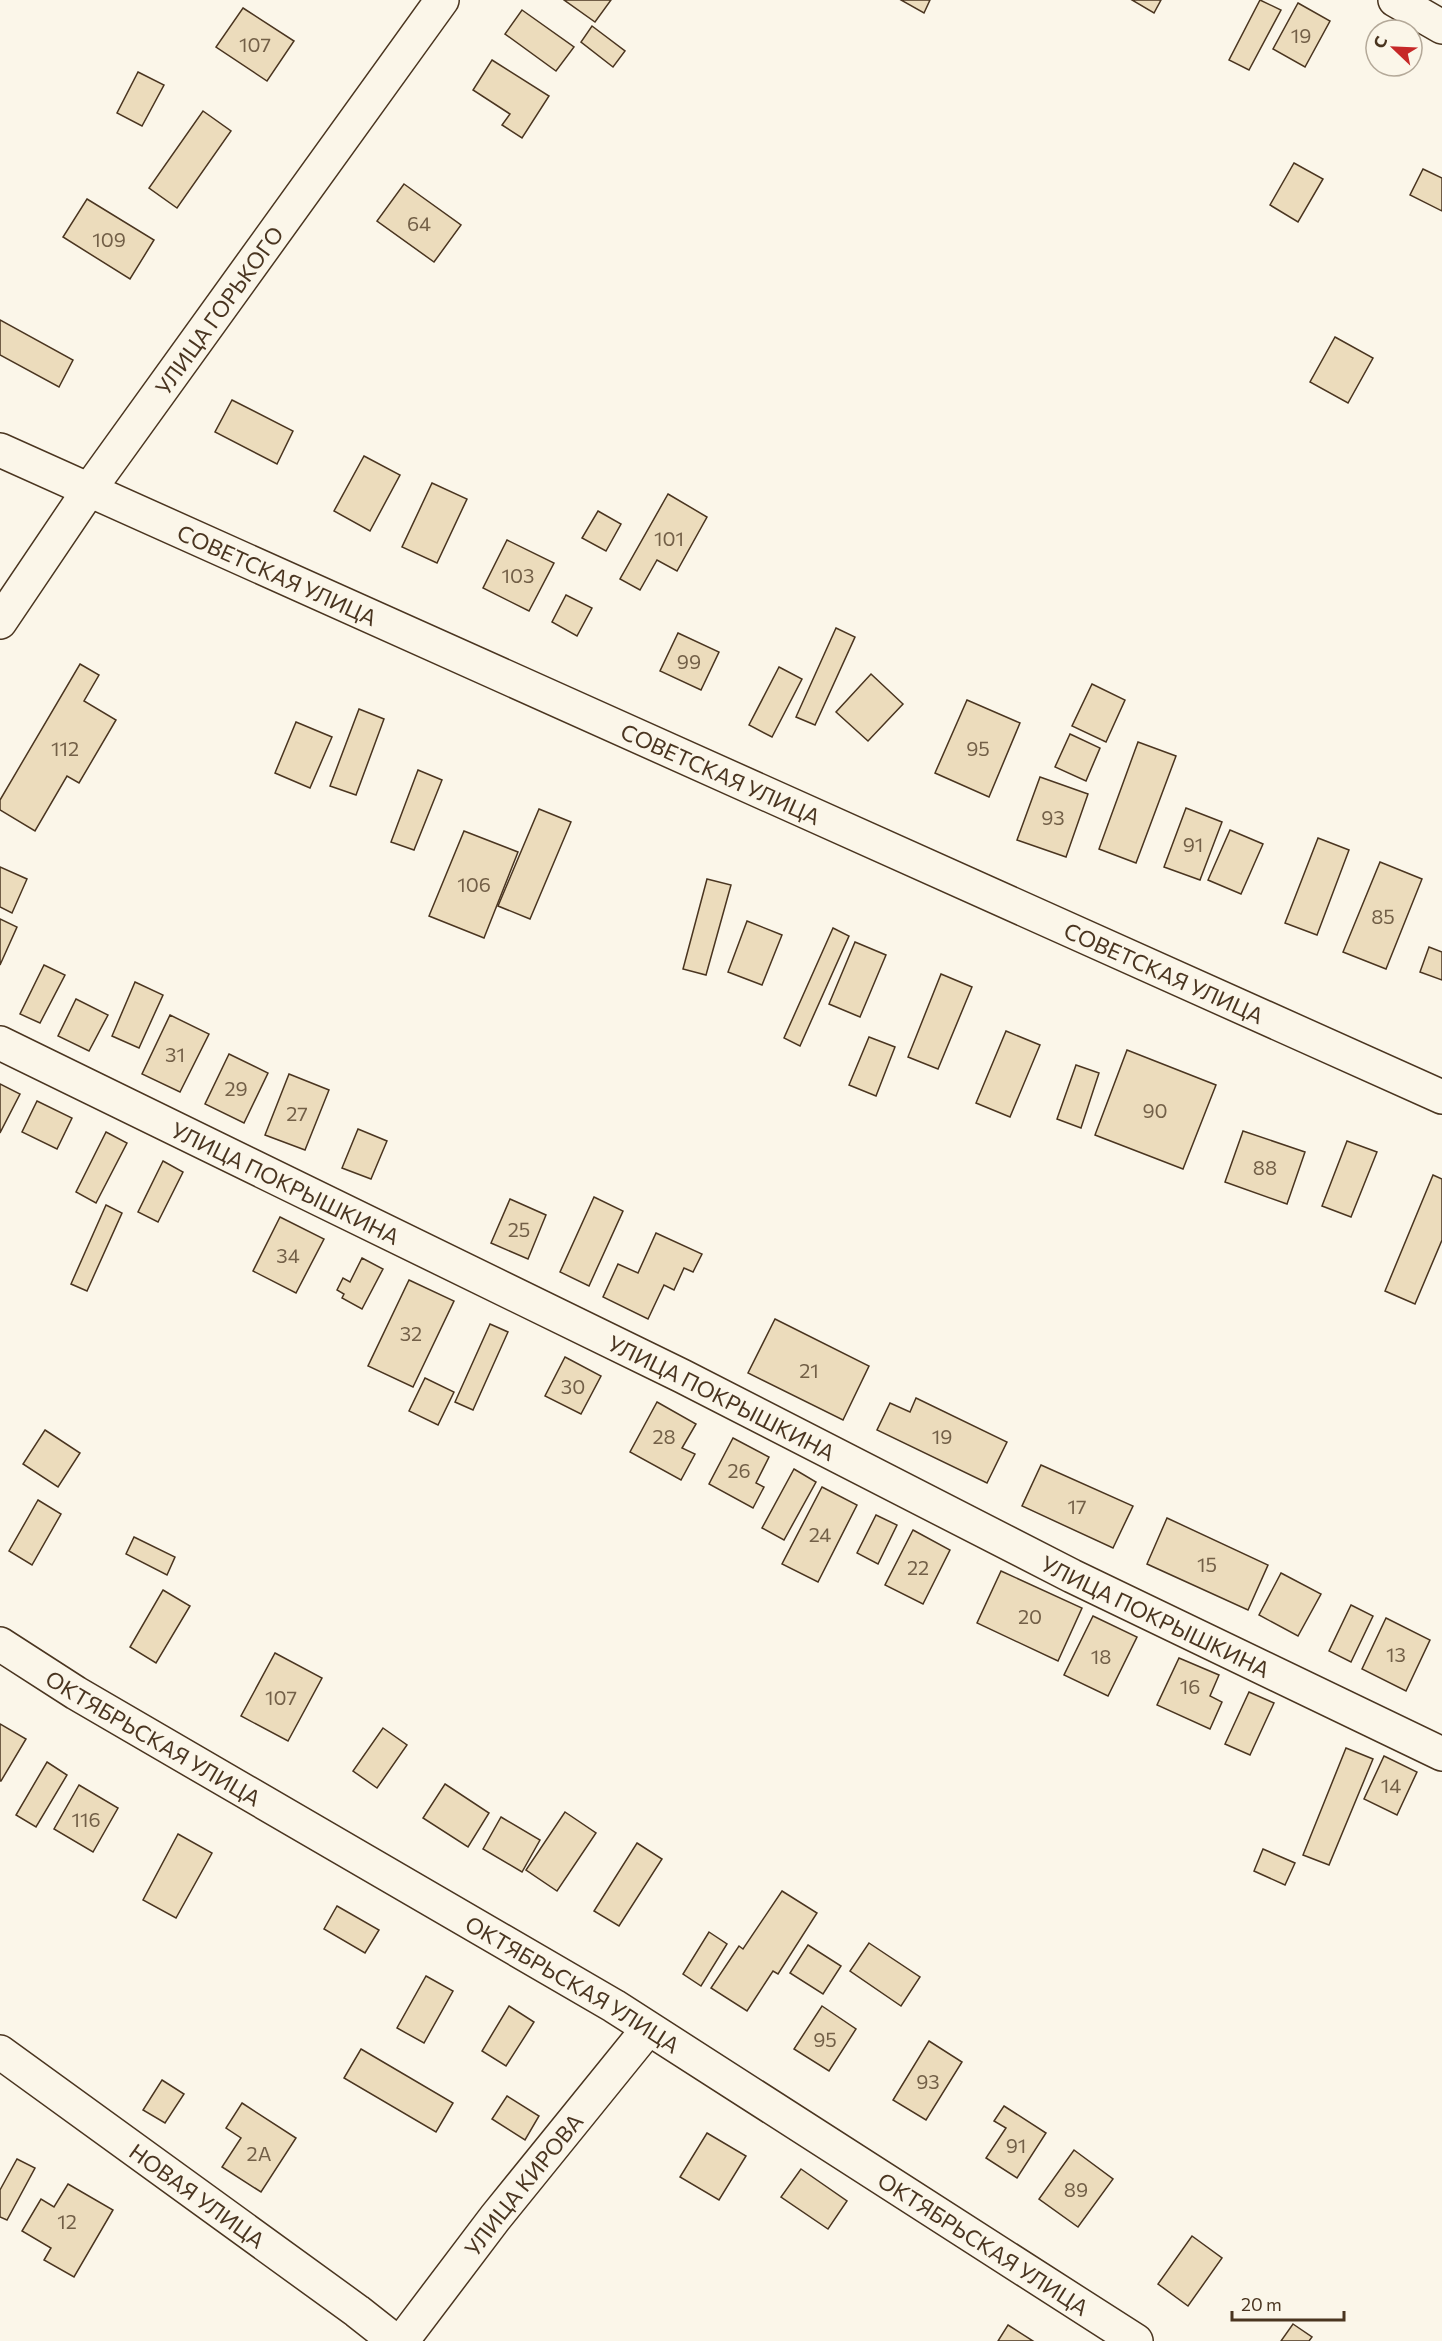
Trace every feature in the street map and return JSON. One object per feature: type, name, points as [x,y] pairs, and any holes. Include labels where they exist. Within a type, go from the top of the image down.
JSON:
[{"type":"street","name":"УЛИЦА ГОРЬКОГО","points":[[0,622],[89,490],[442,0]]},
{"type":"street","points":[[1395,0],[1442,27]]},
{"type":"street","name":"СОВЕТСКАЯ УЛИЦА","points":[[0,450],[1442,1097]]},
{"type":"street","name":"УЛИЦА ПОКРЫШКИНА","points":[[0,1043],[682,1376],[1083,1581],[1442,1754]]},
{"type":"street","name":"ОКТЯБРЬСКАЯ УЛИЦА","points":[[0,1644],[76,1693],[604,2001],[1136,2341]]},
{"type":"street","name":"УЛИЦА КИРОВА","points":[[402,2341],[495,2218],[648,2029]]},
{"type":"street","name":"НОВАЯ УЛИЦА","points":[[0,2052],[395,2341]]},
{"type":"building","points":[[564,0],[611,0],[595,22]]},
{"type":"building","points":[[901,0],[930,0],[924,13]]},
{"type":"building","points":[[1132,0],[1161,0],[1154,13]]},
{"type":"building","points":[[1260,0],[1281,10],[1249,70],[1229,60]]},
{"type":"building","points":[[1298,3],[1330,21],[1305,67],[1273,49]]},
{"type":"building","points":[[243,8],[294,41],[267,81],[216,47]]},
{"type":"building","points":[[522,10],[574,47],[556,71],[505,34]]},
{"type":"building","points":[[592,26],[625,51],[613,67],[581,42]]},
{"type":"building","points":[[492,60],[549,96],[522,138],[502,125],[510,114],[473,90]]},
{"type":"building","points":[[138,72],[164,85],[142,126],[117,113]]},
{"type":"building","points":[[203,111],[231,131],[177,208],[149,188]]},
{"type":"building","points":[[1294,163],[1323,179],[1298,222],[1270,205]]},
{"type":"building","points":[[1423,169],[1442,178],[1442,211],[1410,195]]},
{"type":"building","points":[[404,184],[461,225],[434,262],[377,221]]},
{"type":"building","points":[[87,199],[154,240],[130,279],[63,237]]},
{"type":"building","points":[[0,320],[73,360],[59,387],[0,355]]},
{"type":"building","points":[[1335,337],[1373,358],[1348,403],[1310,382]]},
{"type":"building","points":[[232,400],[293,431],[277,464],[215,432]]},
{"type":"building","points":[[364,456],[400,475],[370,531],[334,511]]},
{"type":"building","points":[[432,483],[467,499],[437,563],[402,547]]},
{"type":"building","points":[[668,494],[707,517],[677,571],[657,560],[640,590],[620,579]]},
{"type":"building","points":[[598,511],[621,524],[606,551],[582,538]]},
{"type":"building","points":[[507,540],[554,563],[529,611],[483,588]]},
{"type":"building","points":[[566,595],[592,608],[577,636],[552,622]]},
{"type":"building","points":[[836,628],[855,637],[815,725],[796,717]]},
{"type":"building","points":[[678,633],[719,652],[701,690],[660,671]]},
{"type":"building","points":[[80,664],[99,675],[84,701],[116,720],[79,783],[67,776],[35,831],[0,810],[0,800]]},
{"type":"building","points":[[779,667],[802,679],[772,737],[749,725]]},
{"type":"building","points":[[871,674],[903,704],[868,741],[836,712]]},
{"type":"building","points":[[1092,684],[1125,700],[1106,742],[1072,726]]},
{"type":"building","points":[[967,700],[1020,723],[989,797],[935,773]]},
{"type":"building","points":[[359,709],[384,719],[356,795],[330,786]]},
{"type":"building","points":[[296,722],[332,737],[310,788],[275,773]]},
{"type":"building","points":[[1070,734],[1100,748],[1086,781],[1055,767]]},
{"type":"building","points":[[1138,742],[1176,756],[1136,863],[1099,849]]},
{"type":"building","points":[[418,770],[442,780],[414,850],[391,842]]},
{"type":"building","points":[[1040,777],[1088,794],[1066,857],[1017,840]]},
{"type":"building","points":[[1186,808],[1222,822],[1200,880],[1164,867]]},
{"type":"building","points":[[539,809],[571,822],[530,919],[498,906]]},
{"type":"building","points":[[1230,830],[1263,844],[1241,894],[1208,880]]},
{"type":"building","points":[[464,831],[518,852],[484,938],[429,916]]},
{"type":"building","points":[[1318,838],[1349,850],[1317,935],[1285,923]]},
{"type":"building","points":[[1380,862],[1422,879],[1386,969],[1343,952]]},
{"type":"building","points":[[0,867],[27,879],[12,913],[0,907]]},
{"type":"building","points":[[707,879],[731,885],[706,975],[683,969]]},
{"type":"building","points":[[0,919],[17,927],[0,965]]},
{"type":"building","points":[[747,921],[782,935],[762,985],[728,972]]},
{"type":"building","points":[[833,928],[849,936],[800,1046],[784,1038]]},
{"type":"building","points":[[855,942],[886,955],[860,1017],[829,1004]]},
{"type":"building","points":[[1429,947],[1442,952],[1442,980],[1420,972]]},
{"type":"building","points":[[44,965],[65,975],[40,1023],[20,1014]]},
{"type":"building","points":[[941,974],[972,987],[938,1069],[908,1057]]},
{"type":"building","points":[[135,982],[163,995],[139,1048],[112,1036]]},
{"type":"building","points":[[76,999],[108,1015],[89,1051],[58,1036]]},
{"type":"building","points":[[170,1015],[209,1034],[180,1092],[142,1074]]},
{"type":"building","points":[[1006,1031],[1040,1045],[1010,1117],[976,1103]]},
{"type":"building","points":[[869,1037],[895,1047],[876,1096],[849,1085]]},
{"type":"building","points":[[1127,1050],[1216,1085],[1183,1169],[1095,1135]]},
{"type":"building","points":[[229,1054],[268,1073],[244,1123],[205,1104]]},
{"type":"building","points":[[1076,1065],[1099,1073],[1081,1128],[1057,1119]]},
{"type":"building","points":[[289,1074],[329,1090],[305,1150],[265,1135]]},
{"type":"building","points":[[0,1084],[20,1094],[0,1133]]},
{"type":"building","points":[[37,1101],[72,1118],[57,1149],[22,1132]]},
{"type":"building","points":[[358,1129],[387,1141],[371,1179],[342,1168]]},
{"type":"building","points":[[1243,1131],[1305,1152],[1287,1204],[1225,1182]]},
{"type":"building","points":[[106,1132],[127,1143],[96,1203],[76,1192]]},
{"type":"building","points":[[1347,1141],[1377,1152],[1351,1217],[1322,1206]]},
{"type":"building","points":[[163,1161],[183,1172],[158,1222],[138,1212]]},
{"type":"building","points":[[1433,1175],[1442,1179],[1442,1240],[1415,1304],[1385,1291]]},
{"type":"building","points":[[594,1197],[623,1211],[589,1286],[560,1272]]},
{"type":"building","points":[[510,1199],[546,1215],[528,1259],[491,1243]]},
{"type":"building","points":[[106,1205],[122,1213],[87,1291],[71,1284]]},
{"type":"building","points":[[280,1217],[324,1239],[296,1293],[253,1271]]},
{"type":"building","points":[[656,1233],[702,1254],[693,1272],[684,1268],[674,1290],[664,1285],[648,1319],[603,1297],[618,1264],[638,1273]]},
{"type":"building","points":[[362,1258],[383,1269],[362,1309],[342,1298],[344,1294],[337,1290],[343,1278],[350,1282]]},
{"type":"building","points":[[409,1280],[454,1301],[413,1387],[368,1366]]},
{"type":"building","points":[[775,1319],[869,1366],[843,1420],[748,1373]]},
{"type":"building","points":[[490,1324],[508,1332],[473,1410],[455,1402]]},
{"type":"building","points":[[565,1357],[601,1376],[581,1414],[545,1396]]},
{"type":"building","points":[[425,1378],[454,1392],[438,1425],[409,1411]]},
{"type":"building","points":[[916,1398],[1007,1442],[987,1483],[877,1430],[890,1403],[910,1412]]},
{"type":"building","points":[[657,1402],[696,1424],[682,1448],[695,1454],[681,1480],[630,1452]]},
{"type":"building","points":[[45,1430],[80,1453],[58,1487],[23,1464]]},
{"type":"building","points":[[733,1438],[769,1457],[756,1483],[764,1487],[753,1508],[709,1484]]},
{"type":"building","points":[[1041,1465],[1133,1506],[1113,1548],[1022,1506]]},
{"type":"building","points":[[794,1469],[816,1482],[784,1540],[762,1528]]},
{"type":"building","points":[[822,1487],[857,1505],[818,1582],[782,1564]]},
{"type":"building","points":[[38,1500],[61,1514],[32,1565],[9,1551]]},
{"type":"building","points":[[876,1515],[897,1525],[878,1564],[857,1553]]},
{"type":"building","points":[[1167,1518],[1268,1565],[1248,1610],[1147,1564]]},
{"type":"building","points":[[913,1530],[950,1550],[923,1604],[885,1585]]},
{"type":"building","points":[[134,1537],[175,1557],[167,1575],[126,1554]]},
{"type":"building","points":[[1001,1571],[1082,1608],[1058,1661],[977,1623]]},
{"type":"building","points":[[1281,1573],[1321,1594],[1298,1636],[1259,1615]]},
{"type":"building","points":[[163,1590],[190,1606],[156,1663],[130,1647]]},
{"type":"building","points":[[1351,1605],[1373,1616],[1351,1662],[1329,1651]]},
{"type":"building","points":[[1093,1616],[1137,1637],[1108,1696],[1064,1675]]},
{"type":"building","points":[[1386,1618],[1430,1640],[1406,1691],[1362,1669]]},
{"type":"building","points":[[275,1653],[322,1678],[288,1741],[241,1716]]},
{"type":"building","points":[[1179,1658],[1219,1675],[1210,1696],[1222,1702],[1210,1729],[1157,1705]]},
{"type":"building","points":[[1249,1692],[1274,1703],[1250,1755],[1225,1744]]},
{"type":"building","points":[[0,1724],[26,1739],[1,1781],[0,1781]]},
{"type":"building","points":[[383,1728],[407,1745],[377,1788],[353,1771]]},
{"type":"building","points":[[1346,1748],[1373,1759],[1329,1865],[1303,1855]]},
{"type":"building","points":[[1384,1756],[1417,1772],[1397,1815],[1364,1799]]},
{"type":"building","points":[[47,1762],[67,1775],[36,1827],[16,1815]]},
{"type":"building","points":[[445,1784],[489,1813],[468,1847],[423,1818]]},
{"type":"building","points":[[79,1785],[118,1808],[93,1852],[54,1829]]},
{"type":"building","points":[[565,1812],[596,1833],[557,1891],[526,1870]]},
{"type":"building","points":[[501,1817],[540,1840],[522,1872],[483,1849]]},
{"type":"building","points":[[178,1834],[212,1853],[176,1918],[143,1900]]},
{"type":"building","points":[[637,1843],[662,1859],[619,1926],[594,1911]]},
{"type":"building","points":[[1263,1849],[1295,1863],[1285,1885],[1254,1871]]},
{"type":"building","points":[[782,1891],[817,1913],[778,1974],[773,1971],[747,2011],[711,1988],[739,1946],[743,1949]]},
{"type":"building","points":[[337,1906],[379,1930],[365,1953],[324,1929]]},
{"type":"building","points":[[709,1932],[727,1944],[701,1986],[683,1974]]},
{"type":"building","points":[[869,1943],[920,1977],[901,2006],[850,1971]]},
{"type":"building","points":[[808,1945],[841,1966],[823,1994],[790,1973]]},
{"type":"building","points":[[426,1976],[453,1991],[424,2043],[397,2028]]},
{"type":"building","points":[[509,2006],[534,2022],[506,2066],[482,2051]]},
{"type":"building","points":[[822,2006],[856,2029],[829,2071],[794,2049]]},
{"type":"building","points":[[929,2041],[962,2062],[926,2120],[893,2100]]},
{"type":"building","points":[[361,2049],[453,2103],[436,2132],[344,2078]]},
{"type":"building","points":[[162,2080],[184,2094],[165,2123],[143,2110]]},
{"type":"building","points":[[507,2096],[539,2116],[525,2140],[492,2119]]},
{"type":"building","points":[[242,2103],[296,2138],[261,2192],[222,2167],[241,2138],[226,2128]]},
{"type":"building","points":[[1004,2106],[1046,2133],[1017,2178],[986,2158],[1006,2128],[994,2121]]},
{"type":"building","points":[[707,2133],[746,2156],[719,2200],[680,2177]]},
{"type":"building","points":[[1074,2150],[1113,2179],[1078,2227],[1039,2199]]},
{"type":"building","points":[[17,2159],[35,2168],[7,2220],[0,2217],[0,2190]]},
{"type":"building","points":[[801,2169],[847,2201],[828,2229],[781,2197]]},
{"type":"building","points":[[68,2184],[113,2210],[74,2277],[44,2260],[51,2248],[22,2231],[41,2199],[54,2207]]},
{"type":"building","points":[[1192,2236],[1222,2258],[1188,2306],[1158,2284]]},
{"type":"building","points":[[1293,2324],[1312,2337],[1309,2341],[1281,2341]]},
{"type":"building","points":[[1008,2325],[1033,2341],[998,2341]]}]
